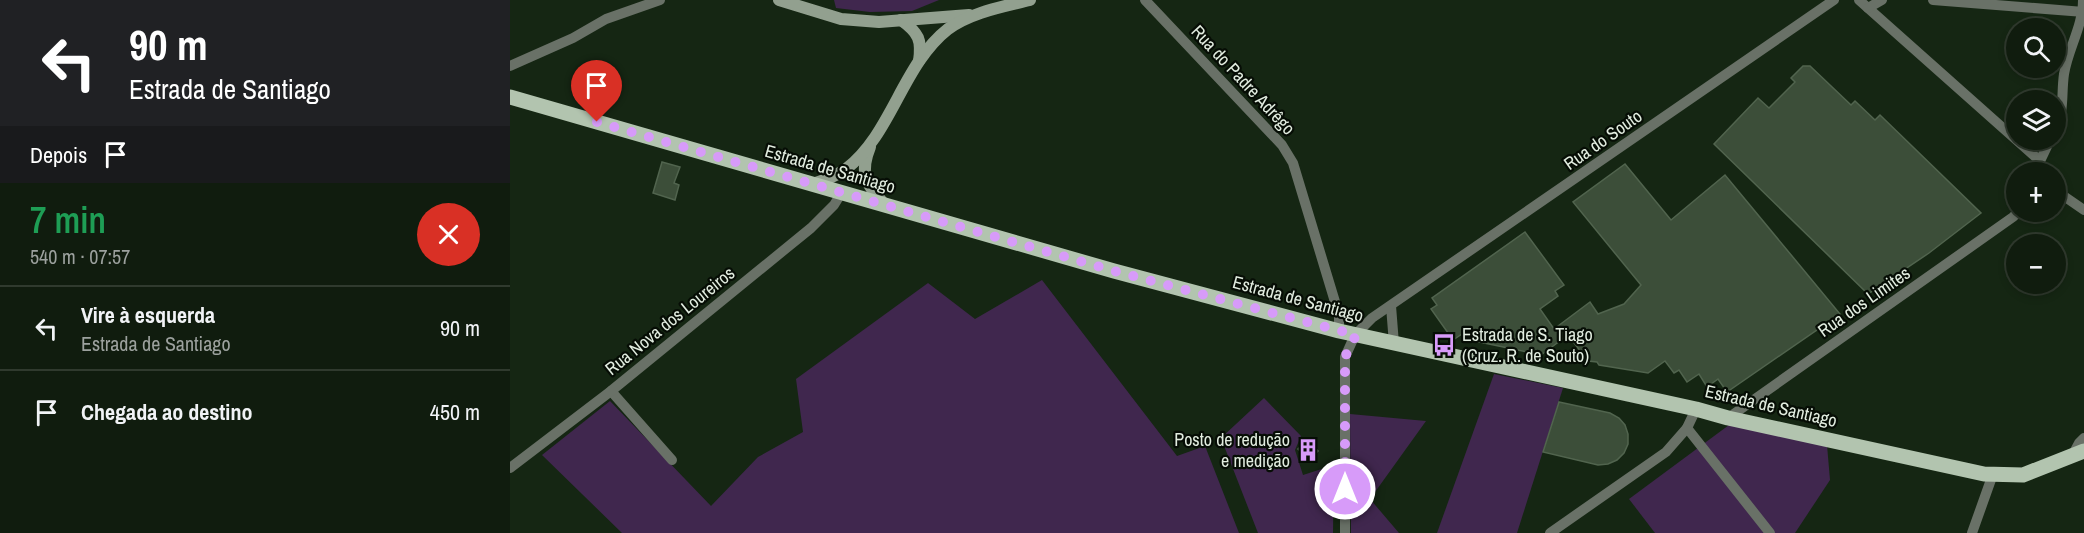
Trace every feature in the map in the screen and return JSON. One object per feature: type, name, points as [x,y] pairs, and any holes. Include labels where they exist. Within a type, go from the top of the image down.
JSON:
[{"type":"main road","points":[[779,0],[842,19],[879,22],[974,15],[1030,0]]},
{"type":"main road","points":[[842,192],[856,161],[874,136],[919,61],[932,44],[949,29],[974,15]]},
{"type":"main road","points":[[901,20],[912,28],[918,37],[921,47],[919,61]]},
{"type":"main road","name":"Estrada de Santiago","points":[[510,98],[1114,271],[1394,344],[1984,474],[2024,475],[2078,454]]},
{"type":"main road","points":[[842,192],[858,186],[864,174],[866,157],[874,136]]},
{"type":"main road","points":[[813,184],[844,171],[856,161]]},
{"type":"main road","points":[[864,174],[870,188],[884,204]]},
{"type":"street","points":[[510,66],[573,38],[606,20],[660,0]]},
{"type":"street","name":"Rua do Padre Adrêgo","points":[[1144,0],[1282,145],[1293,163],[1339,315],[1339,331]]},
{"type":"street","name":"Rua do Souto","points":[[1356,335],[1372,318],[1834,0]]},
{"type":"street","points":[[1859,0],[2034,162]]},
{"type":"street","points":[[1868,8],[1882,0]]},
{"type":"street","points":[[1933,0],[2084,12]]},
{"type":"street","points":[[2063,90],[2065,73],[2084,12],[2083,0]]},
{"type":"street","name":"Rua Nova dos Loureiros","points":[[510,468],[610,391],[811,228],[834,205],[842,192]]},
{"type":"street","points":[[2066,198],[2084,210]]},
{"type":"street","name":"Rua dos Limites","points":[[1728,418],[2007,222]]},
{"type":"street","points":[[1391,306],[1394,344]]},
{"type":"street","points":[[1345,533],[1345,357],[1356,335]]},
{"type":"street","points":[[610,391],[672,460]]},
{"type":"street","points":[[1550,533],[1666,452],[1687,428],[1696,409]]},
{"type":"street","points":[[1687,428],[1770,533]]},
{"type":"street","points":[[2078,454],[2079,443],[2084,438]]},
{"type":"street","points":[[1972,533],[1993,474]]},
{"type":"shaded area","points":[[834,0],[939,0],[912,11],[870,12],[836,8]]},
{"type":"shaded area","points":[[1042,280],[1177,456],[1205,446],[1239,533],[622,533],[542,455],[610,401],[711,506],[758,457],[803,432],[796,379],[928,283],[975,319]]},
{"type":"shaded area","points":[[1494,374],[1563,388],[1517,533],[1437,533]]},
{"type":"shaded area","points":[[1264,398],[1301,436],[1295,450],[1303,475],[1334,465],[1333,533],[1258,533],[1221,438]]},
{"type":"shaded area","points":[[1350,414],[1426,421],[1370,499],[1399,533],[1351,533]]},
{"type":"shaded area","points":[[1729,425],[1827,445],[1830,480],[1795,533],[1655,533],[1629,499]]},
{"type":"building","points":[[1803,66],[1810,66],[1851,105],[1855,101],[1875,120],[1880,115],[1981,213],[1929,253],[1868,294],[1714,144],[1758,98],[1769,108],[1795,82],[1791,78]]},
{"type":"building","points":[[662,162],[680,167],[674,183],[679,185],[675,200],[653,193]]},
{"type":"building","points":[[1625,164],[1671,220],[1725,175],[1840,314],[1727,392],[1718,379],[1707,387],[1699,374],[1687,382],[1679,370],[1674,373],[1665,361],[1648,373],[1599,365],[1597,362],[1588,361],[1568,335],[1541,355],[1470,340],[1465,332],[1453,340],[1431,309],[1437,305],[1432,298],[1525,232],[1564,285],[1555,291],[1558,296],[1540,309],[1554,329],[1590,302],[1598,314],[1624,304],[1641,285],[1573,202]]},
{"type":"building","points":[[1559,402],[1610,413],[1619,418],[1628,434],[1628,444],[1624,453],[1617,460],[1598,465],[1543,452]]},
{"type":"building","name":"Posto de redução e medição","points":[[1307,440],[1318,451],[1309,460],[1298,449]]},
{"type":"place","name":"Estrada de S. Tiago (Cruz. R. de Souto)","points":[[1444,345]]},
{"type":"place","name":"Posto de redução e medição","points":[[1308,450]]},
{"type":"route","points":[[597,122],[1114,271],[1356,335],[1345,357],[1345,489]]}]
